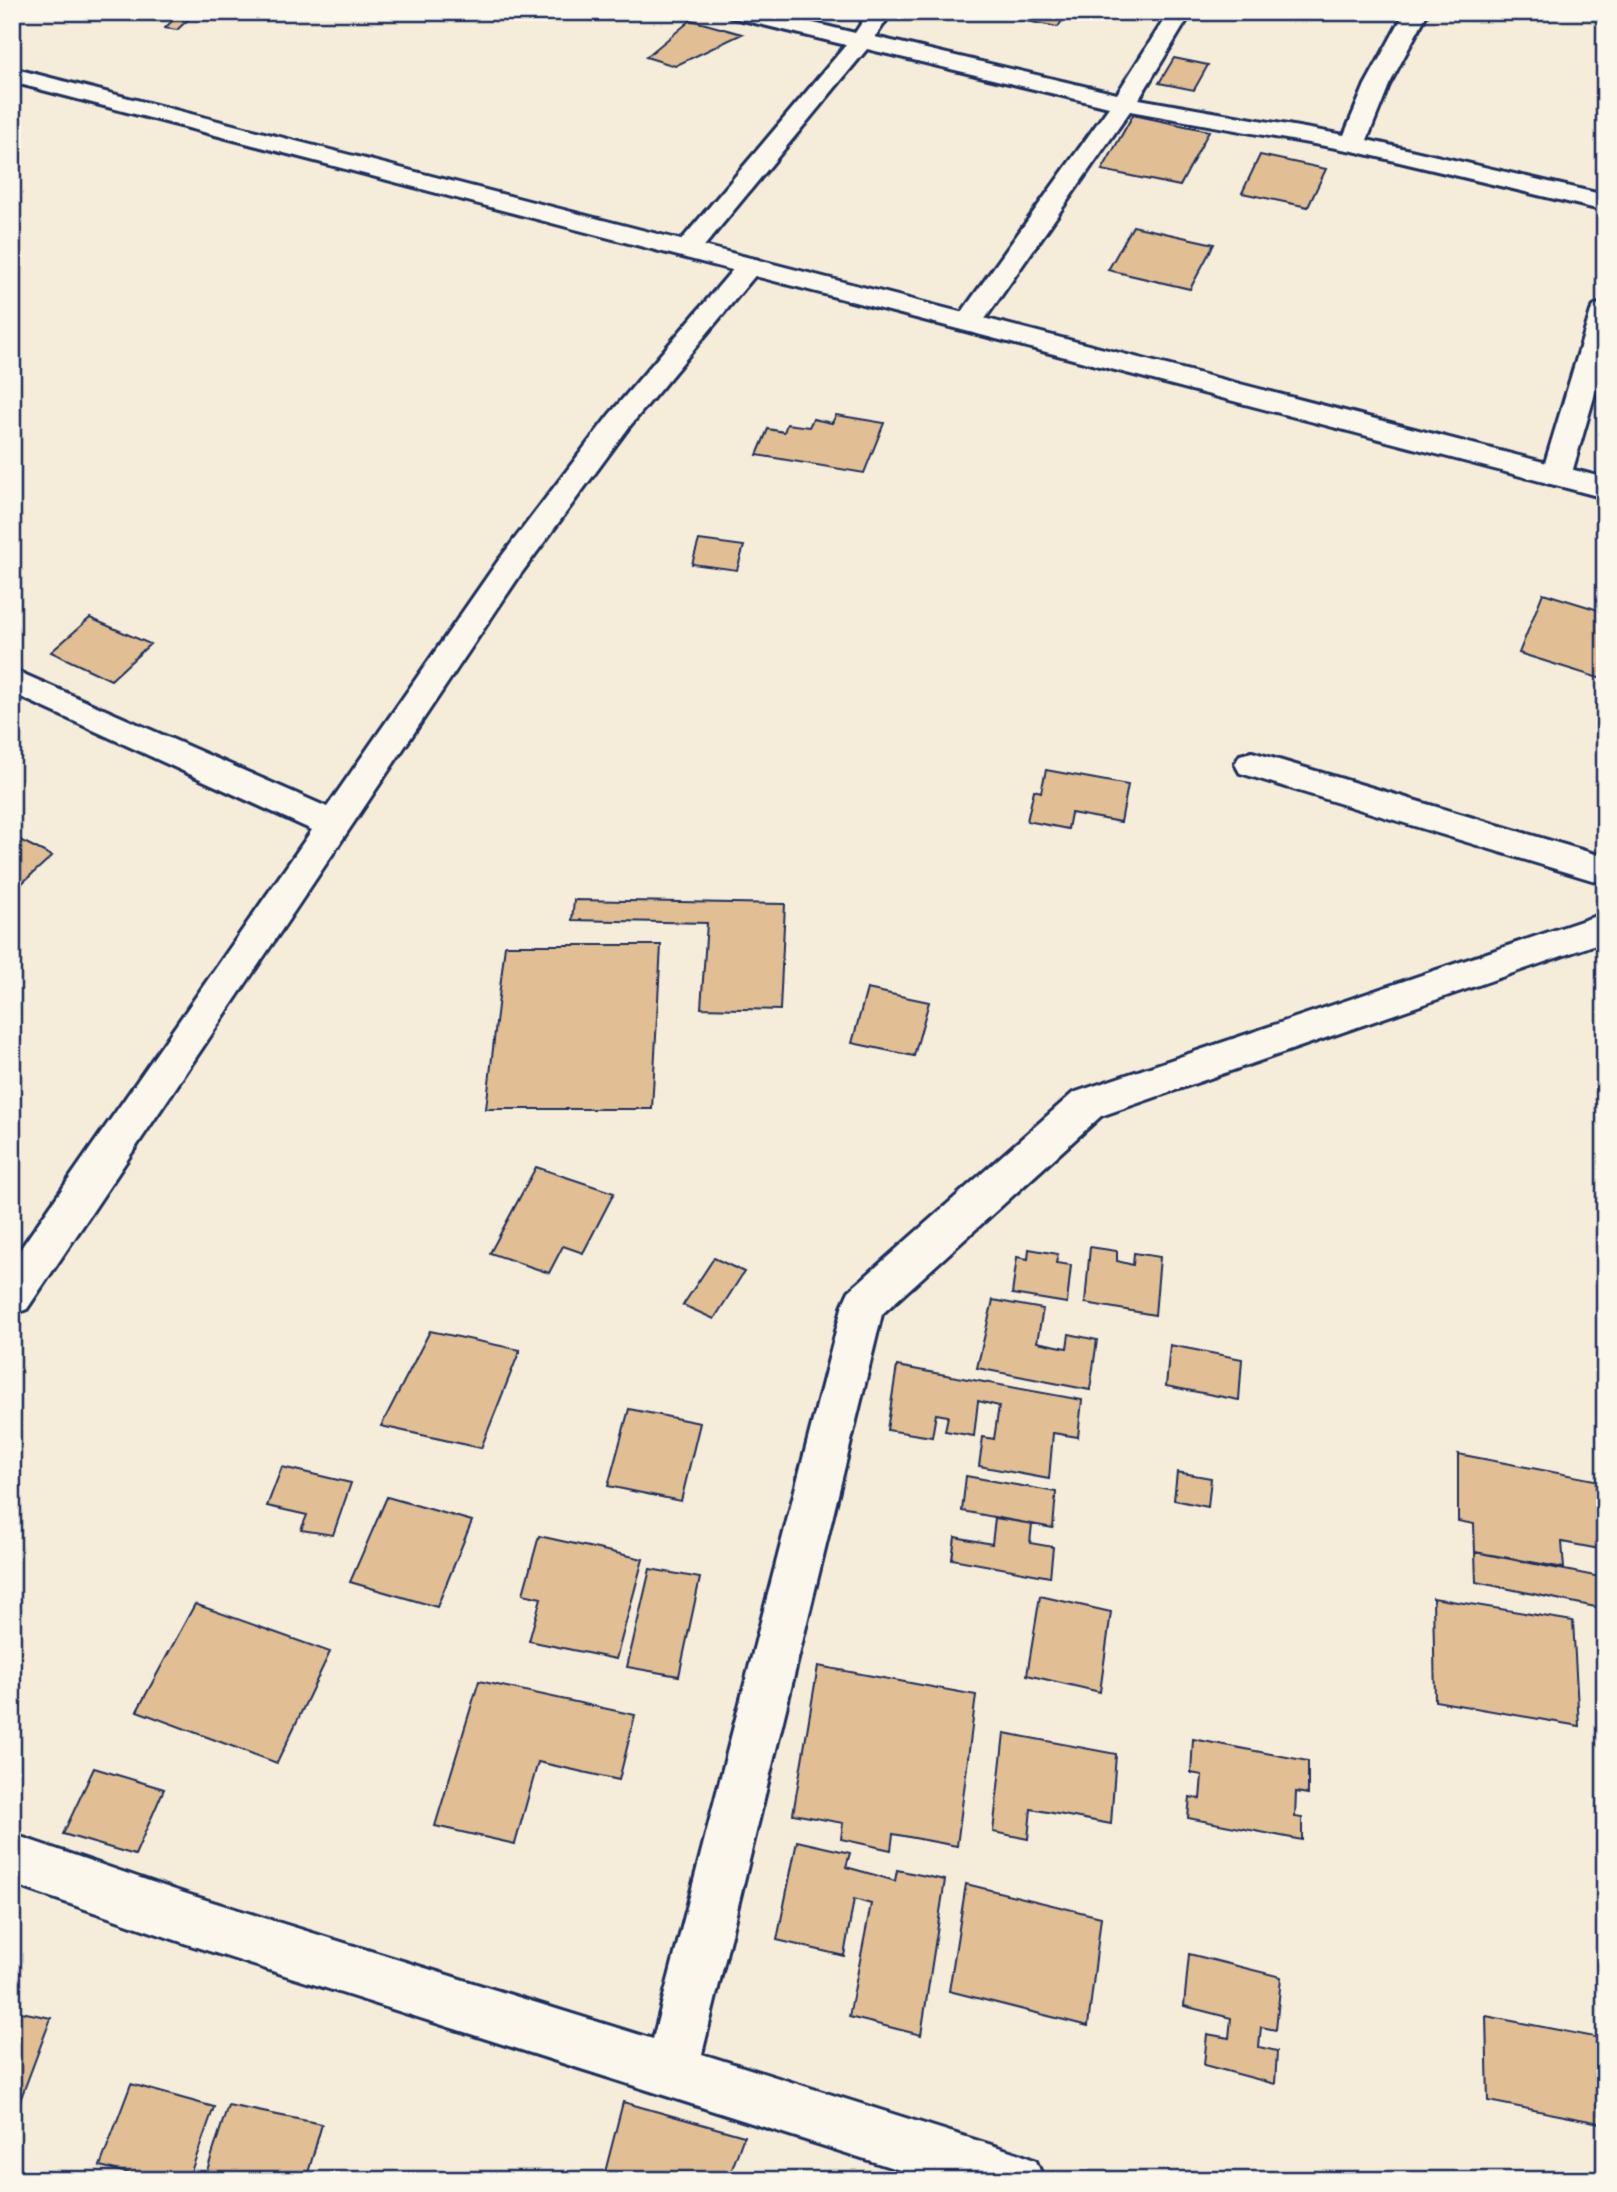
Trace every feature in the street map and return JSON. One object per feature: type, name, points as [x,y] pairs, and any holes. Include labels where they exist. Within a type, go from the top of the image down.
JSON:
[{"type":"street","points":[[738,12],[860,43],[1123,103],[1353,144],[1605,203]]},
{"type":"street","points":[[687,250],[860,43],[881,12]]},
{"type":"street","points":[[968,323],[1123,103],[1181,12]]},
{"type":"street","points":[[1353,144],[1377,85],[1417,12]]},
{"type":"street","points":[[12,75],[1605,488]]},
{"type":"street","points":[[12,1296],[548,516],[619,421],[750,267]]},
{"type":"street","points":[[1556,476],[1605,311]]},
{"type":"street","points":[[12,680],[334,825]]},
{"type":"street","points":[[1252,764],[1605,871]]},
{"type":"street","points":[[671,2072],[864,1304],[1087,1104],[1605,926]]},
{"type":"street","points":[[12,1859],[187,1919],[1017,2180]]},
{"type":"building","points":[[181,12],[196,12],[177,30],[165,28]]},
{"type":"building","points":[[1014,12],[1078,12],[1067,13],[1058,27],[1010,18]]},
{"type":"building","points":[[691,20],[742,34],[675,66],[646,57]]},
{"type":"building","points":[[1174,58],[1208,65],[1194,90],[1159,83]]},
{"type":"building","points":[[1133,115],[1209,131],[1180,186],[1102,170]]},
{"type":"building","points":[[1260,155],[1326,169],[1308,207],[1242,193]]},
{"type":"building","points":[[1133,226],[1214,244],[1190,289],[1108,270]]},
{"type":"building","points":[[836,415],[884,423],[864,473],[757,455],[768,429],[784,432],[787,424],[809,427],[813,419],[832,423]]},
{"type":"building","points":[[699,540],[744,546],[737,570],[692,564]]},
{"type":"building","points":[[1543,593],[1605,612],[1605,680],[1519,653]]},
{"type":"building","points":[[90,618],[150,644],[111,680],[51,652]]},
{"type":"building","points":[[1046,770],[1128,785],[1121,822],[1071,813],[1068,829],[1027,821],[1034,790],[1041,792]]},
{"type":"building","points":[[12,836],[52,856],[20,885],[12,881]]},
{"type":"building","points":[[574,900],[785,904],[780,1010],[701,1008],[707,923],[572,920]]},
{"type":"building","points":[[505,945],[661,945],[652,1109],[486,1109]]},
{"type":"building","points":[[867,989],[929,1002],[914,1056],[852,1043]]},
{"type":"building","points":[[536,1167],[614,1193],[583,1253],[563,1246],[549,1273],[490,1253]]},
{"type":"building","points":[[1090,1247],[1117,1251],[1117,1261],[1133,1265],[1134,1253],[1160,1257],[1155,1315],[1085,1303]]},
{"type":"building","points":[[1029,1249],[1058,1254],[1056,1263],[1071,1265],[1067,1303],[1012,1294],[1017,1257],[1028,1259]]},
{"type":"building","points":[[714,1258],[744,1272],[714,1319],[683,1305]]},
{"type":"building","points":[[993,1300],[1043,1309],[1037,1342],[1067,1348],[1069,1334],[1097,1340],[1090,1390],[977,1368]]},
{"type":"building","points":[[430,1331],[520,1350],[481,1448],[381,1426]]},
{"type":"building","points":[[1170,1345],[1242,1359],[1239,1400],[1166,1386]]},
{"type":"building","points":[[897,1366],[1082,1400],[1078,1437],[1053,1433],[1049,1479],[979,1466],[983,1437],[994,1439],[999,1406],[978,1401],[974,1436],[945,1431],[948,1416],[936,1414],[932,1437],[887,1430]]},
{"type":"building","points":[[629,1409],[700,1423],[681,1501],[608,1486]]},
{"type":"building","points":[[1458,1454],[1605,1482],[1605,1550],[1562,1542],[1564,1568],[1475,1552],[1474,1524],[1458,1521]]},
{"type":"building","points":[[282,1467],[351,1483],[333,1535],[301,1530],[307,1515],[267,1506]]},
{"type":"building","points":[[1177,1472],[1211,1478],[1208,1507],[1174,1500]]},
{"type":"building","points":[[966,1476],[1056,1492],[1053,1528],[962,1511]]},
{"type":"building","points":[[387,1497],[472,1521],[437,1607],[350,1582]]},
{"type":"building","points":[[995,1518],[1032,1524],[1030,1543],[1053,1547],[1050,1577],[952,1559],[955,1537],[992,1544]]},
{"type":"building","points":[[539,1536],[643,1559],[616,1659],[529,1641],[541,1598],[523,1594]]},
{"type":"building","points":[[1475,1552],[1605,1578],[1605,1609],[1476,1582]]},
{"type":"building","points":[[650,1569],[700,1578],[679,1676],[627,1667]]},
{"type":"building","points":[[1040,1596],[1111,1612],[1100,1692],[1027,1675]]},
{"type":"building","points":[[1433,1598],[1573,1621],[1579,1726],[1435,1701]]},
{"type":"building","points":[[195,1604],[330,1652],[277,1763],[137,1711]]},
{"type":"building","points":[[818,1666],[976,1695],[957,1846],[893,1834],[891,1850],[841,1839],[843,1823],[793,1814]]},
{"type":"building","points":[[479,1681],[635,1715],[619,1780],[538,1762],[515,1844],[435,1826]]},
{"type":"building","points":[[1004,1733],[1116,1754],[1111,1824],[1031,1809],[1028,1839],[993,1832]]},
{"type":"building","points":[[1193,1739],[1308,1761],[1308,1794],[1296,1792],[1295,1817],[1302,1818],[1302,1840],[1188,1818],[1190,1797],[1200,1799],[1202,1775],[1191,1773]]},
{"type":"building","points":[[94,1768],[164,1789],[135,1855],[63,1834]]},
{"type":"building","points":[[797,1841],[850,1853],[846,1867],[895,1881],[897,1870],[945,1880],[921,2035],[849,2017],[871,1904],[854,1899],[844,1956],[777,1940]]},
{"type":"building","points":[[966,1884],[1101,1917],[1088,2026],[949,1991]]},
{"type":"building","points":[[1189,1954],[1281,1977],[1276,2030],[1261,2027],[1259,2047],[1277,2051],[1275,2084],[1204,2065],[1207,2034],[1229,2038],[1231,2018],[1184,2006]]},
{"type":"building","points":[[16,2011],[51,2018],[12,2122],[12,2020]]},
{"type":"building","points":[[1486,2016],[1605,2039],[1605,2124],[1488,2101]]},
{"type":"building","points":[[131,2084],[214,2107],[188,2180],[155,2180],[100,2166]]},
{"type":"building","points":[[623,2102],[744,2136],[728,2180],[603,2180]]},
{"type":"building","points":[[228,2105],[322,2124],[306,2180],[204,2180]]}]
